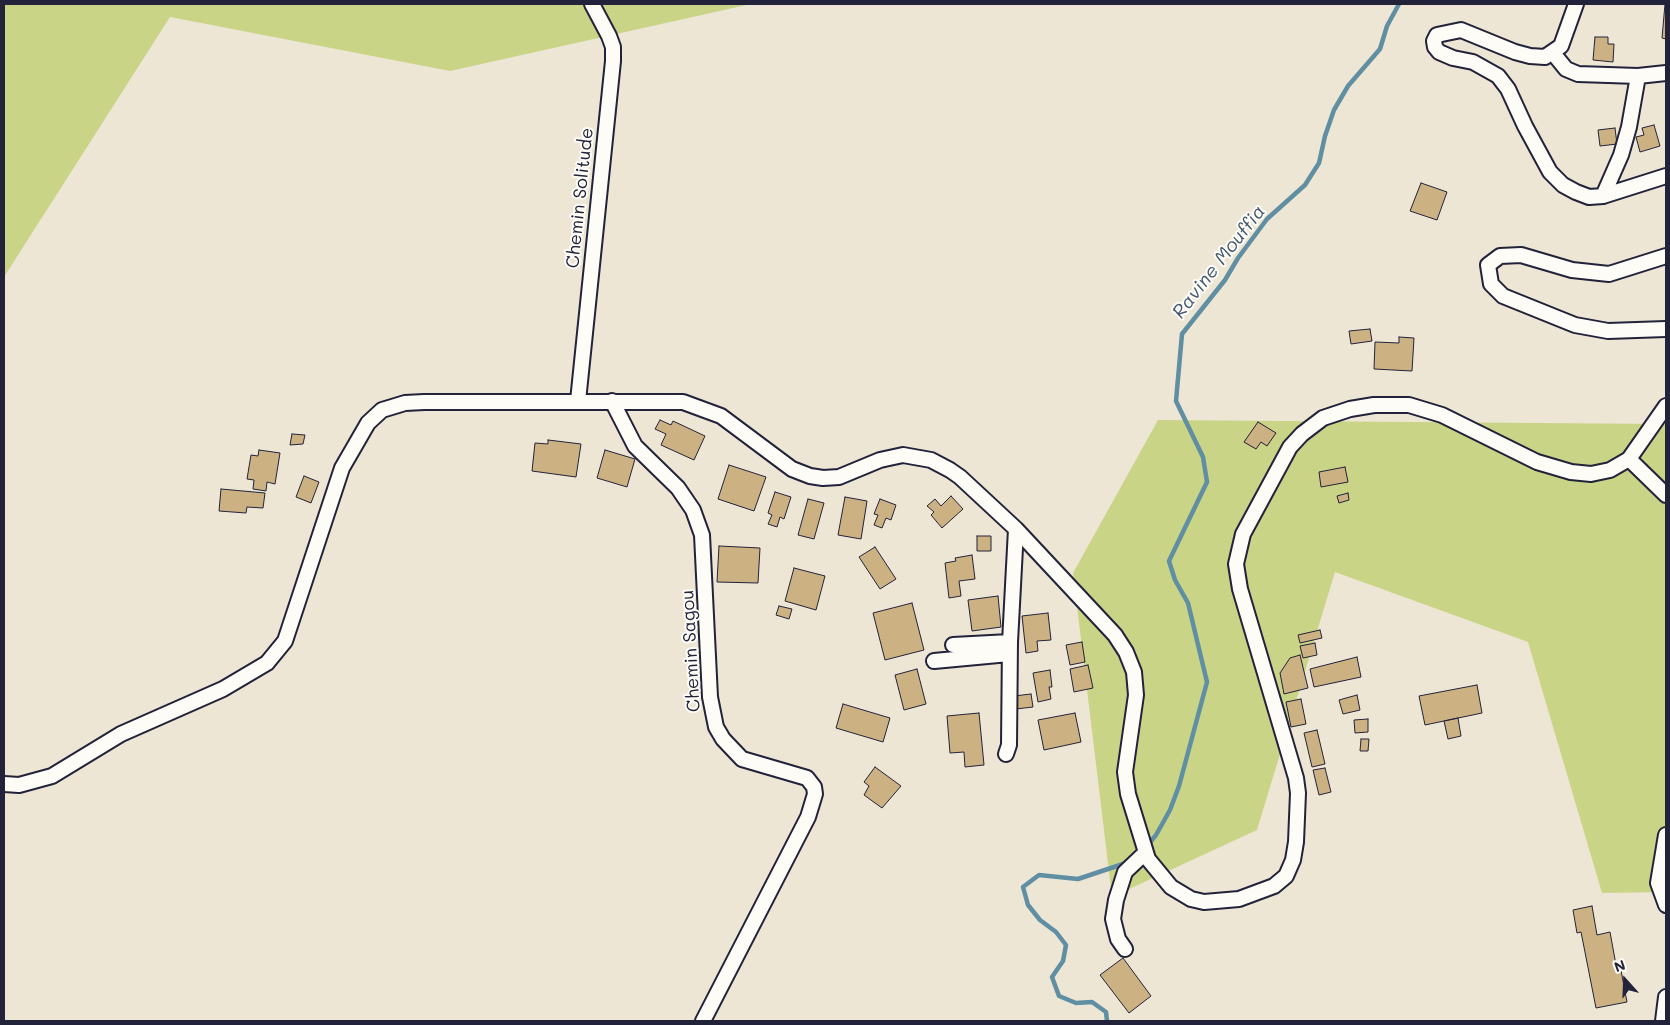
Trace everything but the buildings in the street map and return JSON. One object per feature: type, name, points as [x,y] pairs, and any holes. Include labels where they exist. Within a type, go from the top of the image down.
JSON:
[{"type":"street","name":"Chemin Solitude","points":[[578,401],[613,61],[613,48],[609,36],[592,4]]},
{"type":"street","points":[[1576,4],[1561,46],[1545,57],[1530,56],[1461,30],[1443,32],[1437,35],[1434,41],[1435,48],[1439,52],[1453,58],[1473,62],[1498,76],[1508,89],[1541,157],[1550,172],[1563,185],[1589,196],[1603,196],[1666,176]]},
{"type":"street","points":[[1553,53],[1566,69],[1578,74],[1638,76],[1666,73]]},
{"type":"street","points":[[1603,196],[1624,146],[1638,76]]},
{"type":"street","points":[[1666,256],[1608,274],[1572,270],[1521,255],[1510,254],[1494,259],[1488,265],[1488,274],[1491,284],[1503,296],[1575,325],[1608,331],[1666,329]]},
{"type":"street","name":"Chemin Sagou","points":[[612,401],[635,446],[678,488],[693,510],[702,535],[710,697],[716,727],[723,739],[742,759],[807,778],[814,787],[815,794],[808,817],[703,1021]]},
{"type":"street","points":[[4,784],[19,785],[52,776],[121,734],[223,689],[267,663],[285,641],[342,468],[368,422],[382,410],[405,403],[424,402],[683,402],[721,416],[792,469],[810,476],[823,478],[839,477],[891,457],[904,456],[931,460],[960,477],[1016,529],[1115,635],[1131,662],[1136,695],[1125,772],[1128,794],[1145,853],[1154,868],[1171,887],[1192,899],[1204,902],[1239,899],[1274,886],[1286,876],[1290,869],[1296,842],[1298,793],[1296,778],[1240,589],[1236,564],[1243,534],[1280,463],[1302,434],[1323,418],[1350,409],[1374,404],[1409,405],[1442,415],[1537,462],[1571,472],[1591,474],[1610,470],[1629,459],[1666,406]]},
{"type":"street","points":[[1629,459],[1666,495]]},
{"type":"street","points":[[1006,754],[1009,745],[1010,648],[1016,529]]},
{"type":"street","points":[[953,646],[1010,648]]},
{"type":"street","points":[[934,662],[1010,648]]},
{"type":"street","points":[[1666,835],[1658,883],[1666,905]]},
{"type":"street","points":[[1126,949],[1118,939],[1113,919],[1116,900],[1125,872],[1145,853]]},
{"type":"street","points":[[1663,1021],[1666,997]]},
{"type":"green space","points":[[4,4],[751,4],[450,71],[170,17],[4,277]]},
{"type":"green space","points":[[1158,420],[1666,424],[1666,892],[1602,893],[1528,642],[1335,572],[1257,830],[1112,897],[1073,573]]},
{"type":"waterway","name":"Ravine Mouffia","points":[[1147,846],[1156,835],[1170,810],[1179,786],[1207,682],[1188,603],[1175,580],[1169,561],[1207,482],[1203,457],[1176,401],[1182,334],[1225,280],[1238,258],[1267,219],[1305,185],[1319,163],[1325,136],[1334,110],[1348,86],[1380,49],[1387,26],[1399,4]]},
{"type":"waterway","name":"Ravine Mouffia","points":[[1107,1021],[1106,1012],[1092,1002],[1076,1003],[1059,996],[1052,977],[1063,961],[1066,945],[1056,932],[1040,920],[1028,905],[1023,887],[1039,875],[1078,879],[1123,864],[1129,860]]}]
